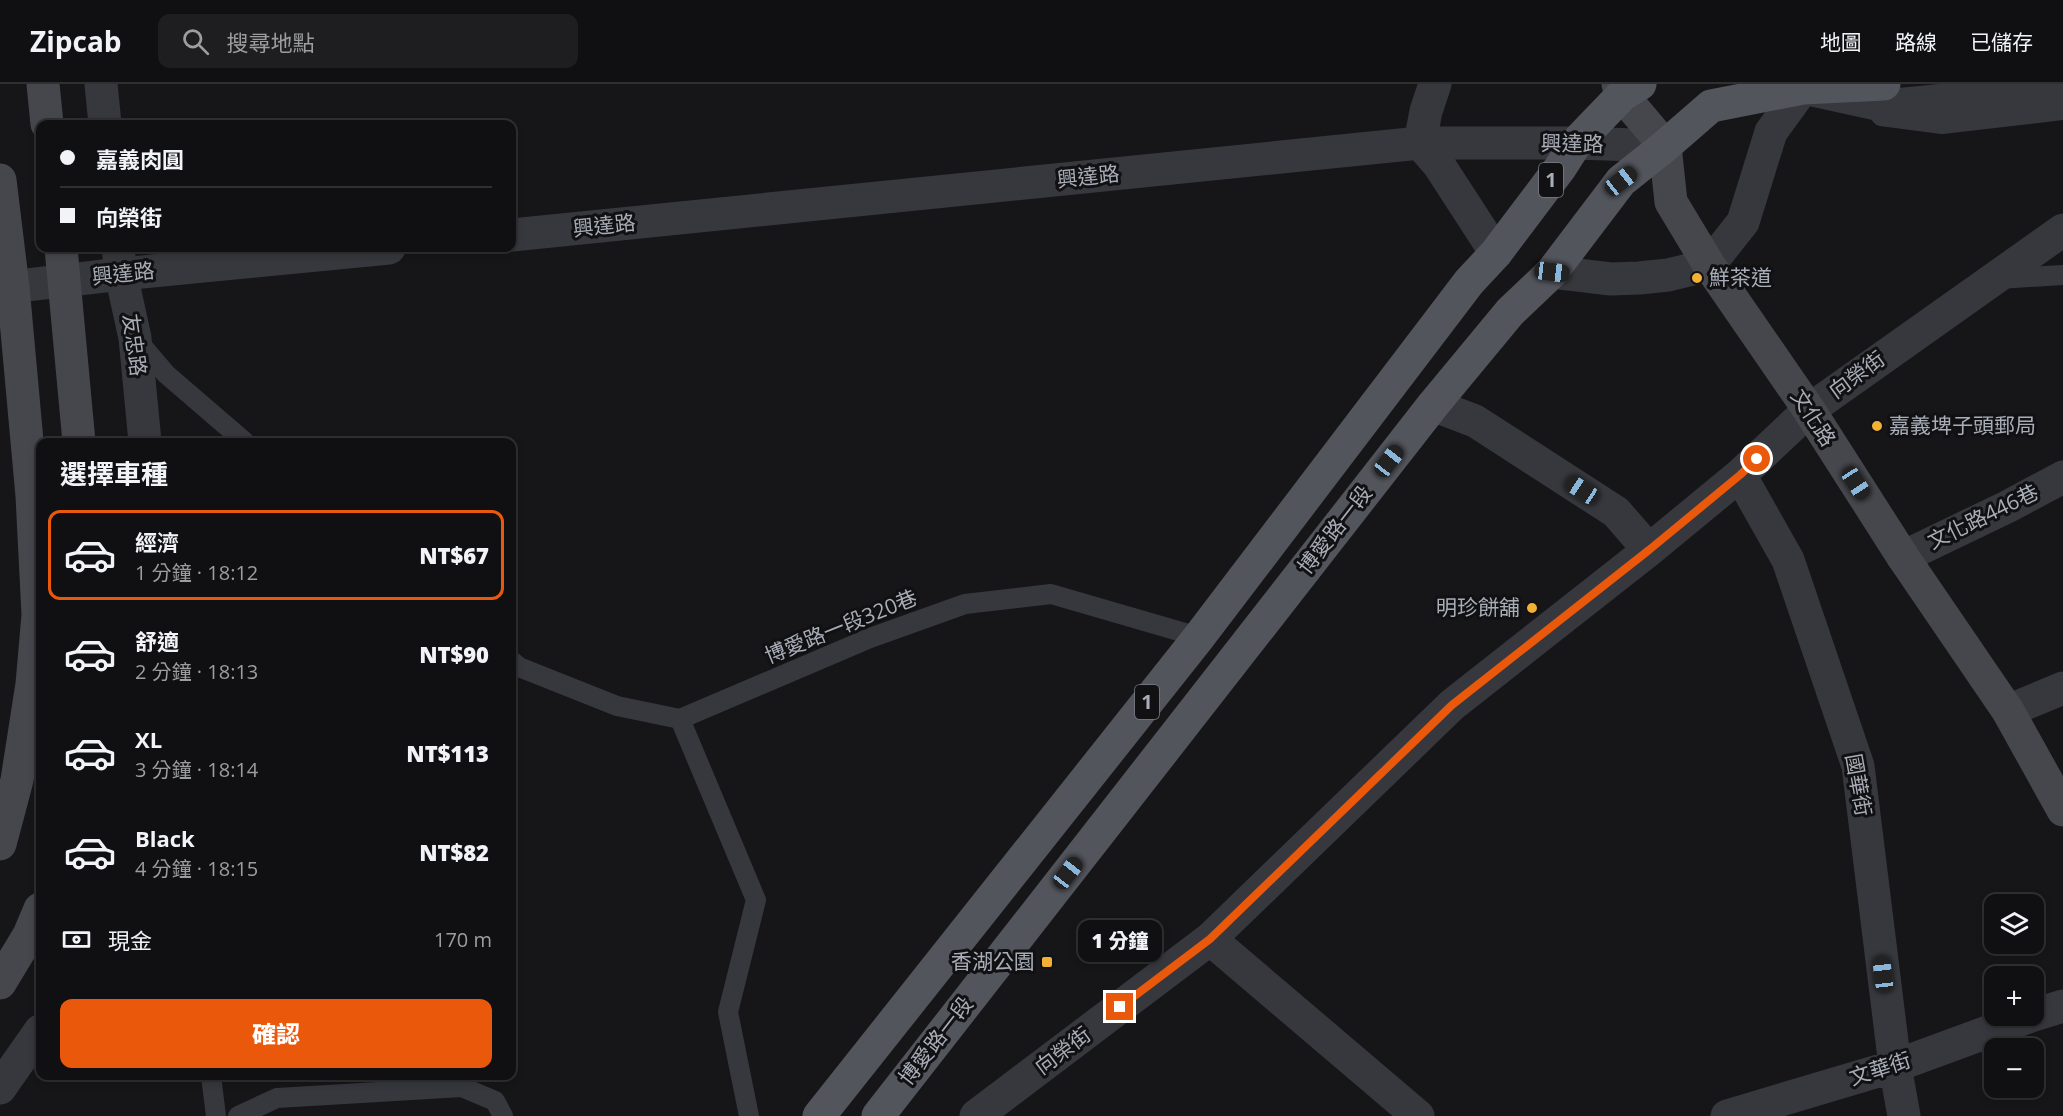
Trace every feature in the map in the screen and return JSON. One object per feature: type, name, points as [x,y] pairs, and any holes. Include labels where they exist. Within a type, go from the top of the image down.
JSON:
[{"type":"main road","name":"博愛路一段","points":[[819,1116],[1199,637],[1468,282],[1496,253],[1576,143],[1626,88]]},
{"type":"main road","name":"博愛路一段","points":[[878,1116],[1433,405],[1510,312],[1552,272],[1621,181],[1711,106],[1803,88],[1884,91]]},
{"type":"street","points":[[42,84],[46,120]]},
{"type":"street","points":[[101,84],[105,120]]},
{"type":"street","points":[[1435,84],[1426,111],[1420,143],[1439,165],[1496,253]]},
{"type":"street","points":[[1626,88],[1665,146]]},
{"type":"street","points":[[1552,272],[1611,279],[1639,278],[1668,275],[1709,265],[1743,222],[1771,132],[1803,88]]},
{"type":"street","points":[[1884,91],[2063,88]]},
{"type":"street","name":"興達路","points":[[516,235],[1420,143],[1576,143],[1665,146]]},
{"type":"street","name":"文化路","points":[[1665,146],[1671,202],[1709,265],[1809,410],[1903,557],[2008,711],[2063,810]]},
{"type":"street","points":[[0,180],[6,288],[32,496],[36,575]]},
{"type":"street","name":"向榮街","points":[[976,1116],[1210,939],[1452,705],[1649,550],[1740,475],[1809,410],[2063,230]]},
{"type":"street","points":[[61,252],[79,438]]},
{"type":"street","name":"興達路","points":[[6,288],[64,280],[120,261],[306,252]]},
{"type":"street","name":"友忠路","points":[[120,261],[135,338],[146,438]]},
{"type":"street","points":[[1433,405],[1475,421],[1616,512],[1649,550]]},
{"type":"street","name":"國華街","points":[[1740,475],[1788,560],[1858,766],[1894,1066],[1904,1116]]},
{"type":"street","name":"文化路446巷","points":[[1903,557],[2063,477]]},
{"type":"street","points":[[0,844],[17,780],[32,684],[36,638]]},
{"type":"street","points":[[2008,711],[2063,688]]},
{"type":"street","points":[[0,983],[29,935],[36,918]]},
{"type":"street","points":[[1210,939],[1418,1116]]},
{"type":"street","name":"文華街","points":[[2044,1012],[2063,1006]]},
{"type":"street","name":"文華街","points":[[1727,1116],[1894,1066],[2003,1026]]},
{"type":"street","points":[[0,1088],[36,1037]]},
{"type":"lane","points":[[1803,88],[1874,115],[1942,124],[2063,110]]},
{"type":"lane","points":[[1991,280],[2063,276]]},
{"type":"lane","points":[[135,338],[166,374],[240,438]]},
{"type":"lane","name":"博愛路一段320巷","points":[[680,719],[870,638],[965,604],[1051,594],[1199,637]]},
{"type":"lane","points":[[516,664],[617,706],[680,719],[756,900],[728,1012],[748,1116]]},
{"type":"lane","points":[[212,1080],[216,1116]]},
{"type":"lane","points":[[238,1116],[277,1098],[462,1087],[495,1101],[503,1116]]},
{"type":"place","name":"鮮茶道","points":[[1697,278]]},
{"type":"place","name":"嘉義埤子頭郵局","points":[[1877,426]]},
{"type":"place","name":"明珍餅舖","points":[[1532,608]]},
{"type":"place","name":"香湖公園","points":[[1047,962]]},
{"type":"route","points":[[1120,1007],[1210,939],[1452,705],[1649,550],[1757,459]]}]
